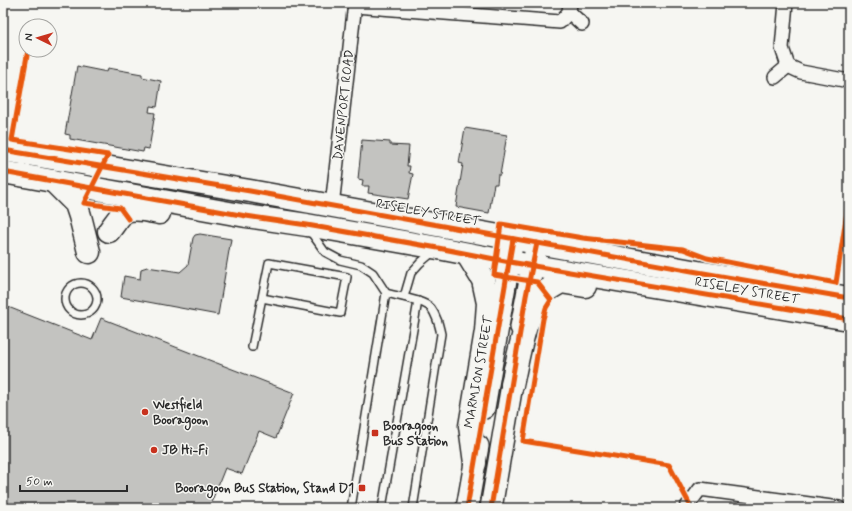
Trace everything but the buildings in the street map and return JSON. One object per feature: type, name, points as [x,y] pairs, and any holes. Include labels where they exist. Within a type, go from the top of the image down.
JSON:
[{"type":"highway","name":"RISELEY STREET","points":[[3,150],[302,213],[467,254],[849,319]]},
{"type":"highway","name":"RISELEY STREET","points":[[3,172],[194,207],[302,213],[332,206],[849,298]]},
{"type":"highway","points":[[52,182],[76,204],[89,252]]},
{"type":"highway","points":[[108,231],[124,213],[129,210],[174,215],[194,207]]},
{"type":"highway","points":[[467,254],[484,280],[488,303],[486,331],[470,426],[475,463]]},
{"type":"highway","points":[[512,385],[528,318],[535,303],[545,292],[562,282],[651,298],[681,291]]},
{"type":"main road","name":"MARMION STREET","points":[[467,508],[513,239]]},
{"type":"main road","points":[[491,508],[537,243]]},
{"type":"street","points":[[786,3],[782,48],[788,66],[801,72],[849,80]]},
{"type":"street","points":[[355,4],[560,22],[570,8],[582,24]]},
{"type":"street","name":"DAVENPORT ROAD","points":[[332,206],[355,4]]},
{"type":"street","points":[[775,77],[788,66]]},
{"type":"street","points":[[686,508],[700,489],[839,508]]},
{"type":"lane","points":[[302,213],[325,252],[340,260],[361,265],[373,274],[386,293],[418,301],[430,306],[438,319],[441,334],[412,508]]},
{"type":"lane","points":[[404,297],[411,273],[420,263],[438,248]]},
{"type":"lane","points":[[252,347],[269,262],[347,277],[340,313],[262,298]]},
{"type":"lane","points":[[77,283],[83,283],[92,288],[97,298],[94,308],[86,314],[80,315],[70,311],[65,302],[65,297],[69,288],[77,283]]},
{"type":"lane","points":[[351,508],[386,293]]},
{"type":"lane","points":[[382,508],[418,301]]},
{"type":"cycle path","points":[[27,58],[12,140],[108,155],[84,203],[120,208],[128,219]]},
{"type":"cycle path","points":[[3,150],[250,191],[849,298]]},
{"type":"cycle path","points":[[3,172],[246,216],[438,248],[510,262],[849,319]]},
{"type":"cycle path","points":[[689,503],[669,465],[523,441],[543,319],[546,308],[551,300],[537,282],[494,275],[501,224],[583,238],[683,249],[707,258],[836,283],[849,199]]},
{"type":"cycle path","points":[[467,508],[513,239]]},
{"type":"cycle path","points":[[491,508],[526,296],[537,243]]},
{"type":"place","name":"Westfield Booragoon","points":[[145,412]]},
{"type":"place","name":"Booragoon Bus Station","points":[[375,433]]},
{"type":"place","name":"JB Hi-Fi","points":[[154,450]]},
{"type":"place","name":"Booragoon Bus Station, Stand D1","points":[[362,488]]}]
